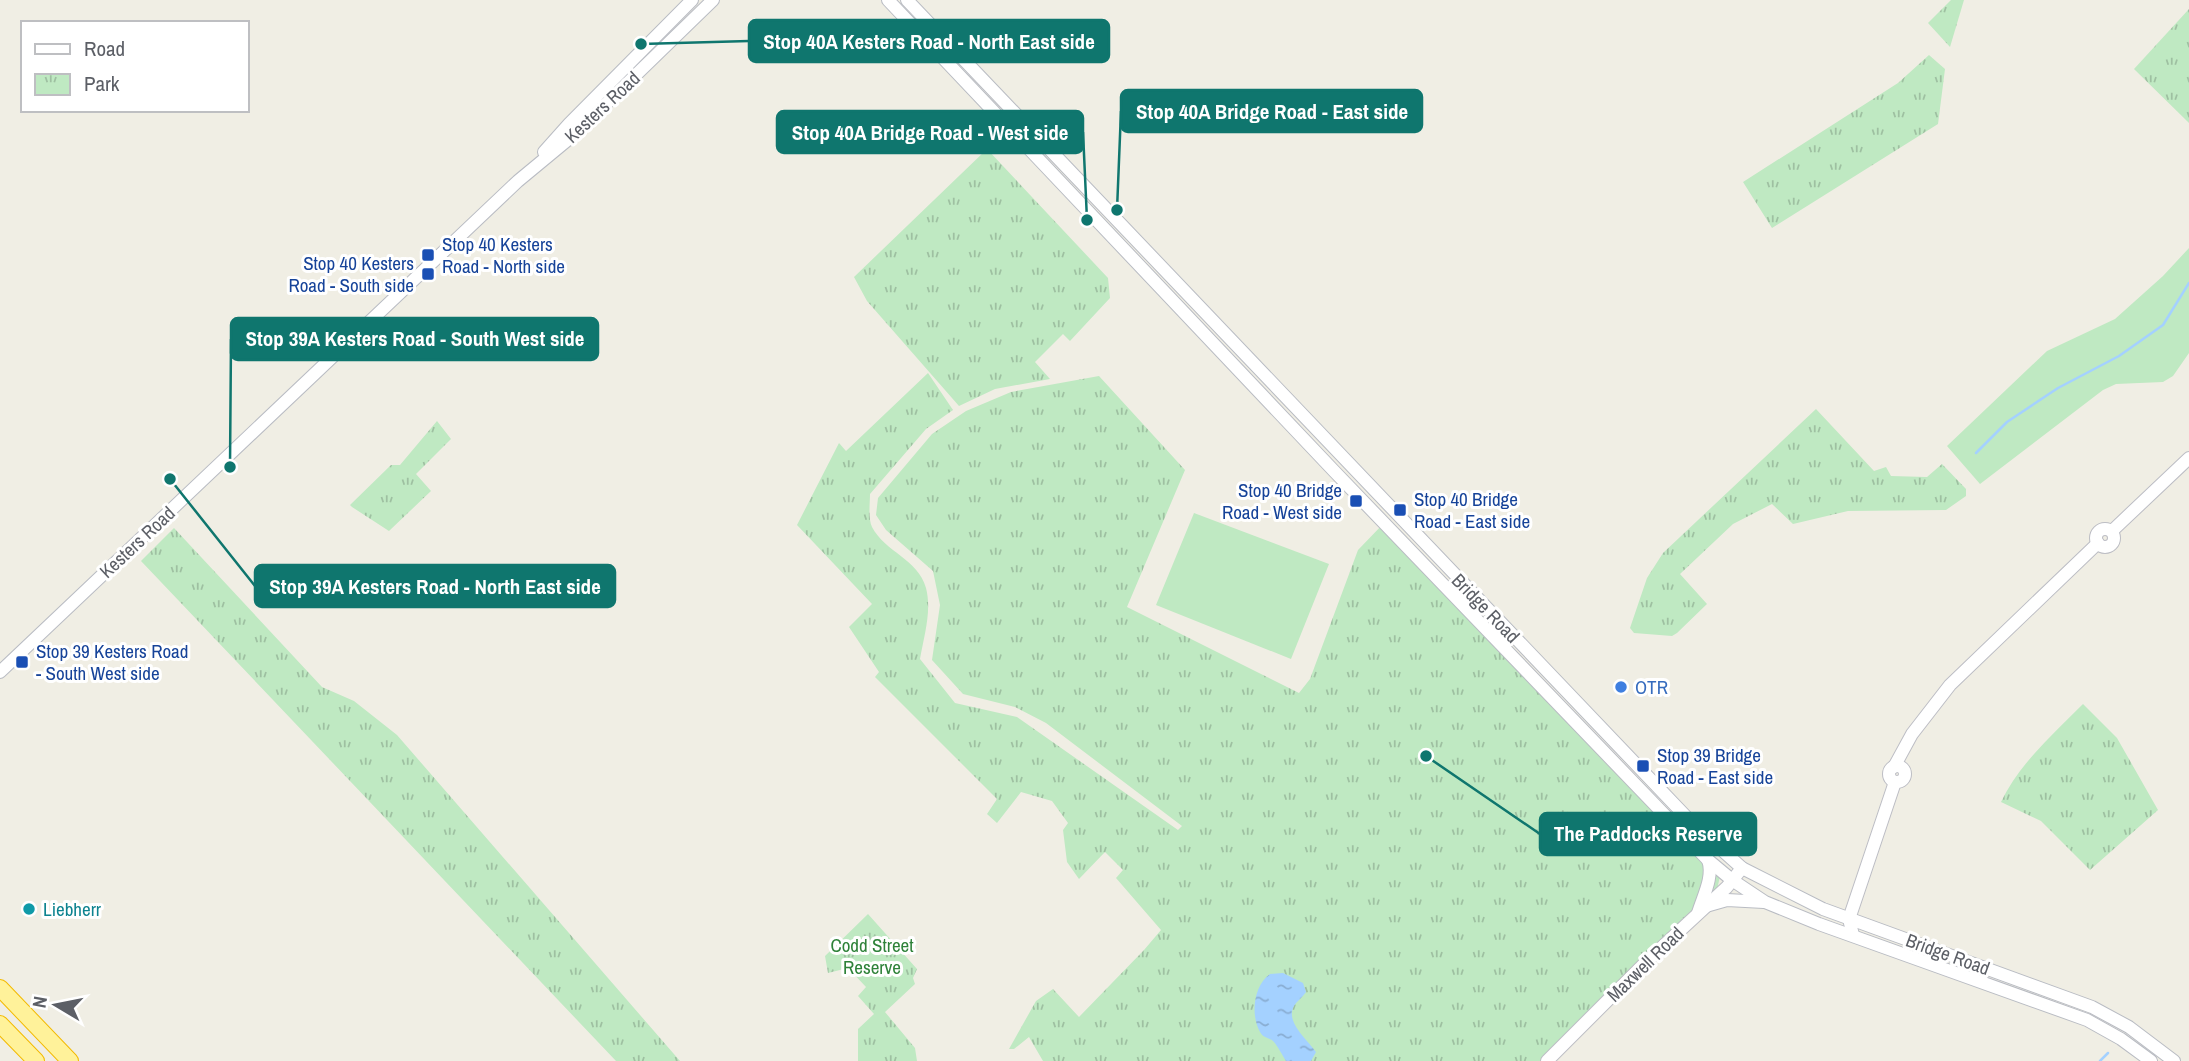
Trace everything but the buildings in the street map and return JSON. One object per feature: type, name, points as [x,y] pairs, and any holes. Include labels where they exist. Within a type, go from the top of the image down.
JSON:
[{"type":"highway","points":[[0,988],[70,1061]]},
{"type":"highway","points":[[0,1024],[36,1061]]},
{"type":"main road","name":"Kesters Road","points":[[518,181],[569,124],[692,0]]},
{"type":"main road","name":"Kesters Road","points":[[0,672],[518,181],[576,133],[713,0]]},
{"type":"main road","name":"Bridge Road","points":[[888,0],[1139,255],[1236,346],[1694,825],[1742,867],[1799,898],[1849,919],[2092,1007],[2129,1027],[2174,1061]]},
{"type":"main road","name":"Bridge Road","points":[[907,0],[1139,255],[1225,356],[1708,860],[1765,902],[2087,1020],[2151,1061]]},
{"type":"main road","points":[[927,41],[937,32]]},
{"type":"main road","points":[[1225,356],[1236,346]]},
{"type":"main road","points":[[1312,448],[1322,438]]},
{"type":"main road","points":[[1853,935],[1849,919],[1895,782],[1889,775],[1898,767],[1924,718],[1959,676],[2098,543],[2096,536],[2099,530],[2105,528],[2112,531],[2189,458]]},
{"type":"main road","points":[[1557,701],[1567,691]]},
{"type":"main road","points":[[1702,909],[1710,879],[1708,860]]},
{"type":"main road","name":"Maxwell Road","points":[[1547,1061],[1732,880],[1742,867]]},
{"type":"main road","points":[[1702,909],[1727,900],[1765,902]]},
{"type":"green space","points":[[1951,0],[1964,0],[1950,47],[1928,23]]},
{"type":"green space","points":[[2189,9],[2189,123],[2134,69]]},
{"type":"green space","points":[[1929,55],[1945,69],[1938,124],[1772,228],[1743,182],[1898,83]]},
{"type":"green space","points":[[987,149],[1108,278],[1110,298],[1070,341],[1063,334],[1035,362],[1050,379],[995,389],[959,406],[867,301],[854,277]]},
{"type":"green space","points":[[2189,248],[2189,353],[2173,376],[2163,382],[2116,384],[2103,390],[1980,484],[1947,446],[2047,351],[2115,319],[2163,276]]},
{"type":"green space","points":[[928,373],[953,410],[926,429],[870,494],[870,515],[872,527],[878,536],[922,578],[928,606],[920,659],[955,703],[1017,717],[1178,830],[1182,826],[1046,723],[1015,707],[963,694],[932,660],[940,605],[933,571],[886,530],[876,515],[878,498],[932,434],[966,411],[1011,392],[1099,376],[1185,470],[1127,607],[1299,693],[1310,679],[1358,550],[1384,523],[1721,872],[1716,894],[1546,1061],[1043,1061],[1029,1037],[1014,1049],[1009,1049],[1036,1001],[1053,989],[1079,1017],[1161,930],[1116,878],[1123,870],[1105,852],[1079,879],[1067,862],[1063,830],[1068,823],[1052,801],[1021,792],[997,823],[987,814],[997,799],[875,677],[879,672],[849,627],[872,604],[797,525],[839,443],[846,451]]},
{"type":"green space","points":[[1816,409],[1874,471],[1886,467],[1891,476],[1927,477],[1942,464],[1966,489],[1966,496],[1946,510],[1848,511],[1793,524],[1772,504],[1733,524],[1680,574],[1707,604],[1677,633],[1672,636],[1634,633],[1630,628],[1647,578],[1663,553]]},
{"type":"green space","points":[[437,421],[451,439],[416,474],[431,491],[389,531],[350,505],[391,465],[400,465]]},
{"type":"green space","points":[[1194,513],[1329,564],[1291,659],[1156,605]]},
{"type":"green space","points":[[174,528],[322,687],[354,701],[397,735],[680,1061],[616,1061],[141,561]]},
{"type":"green space","points":[[2083,704],[2117,738],[2158,810],[2090,870],[2041,821],[2001,802],[2027,762]]},
{"type":"green space","name":"Codd Street Reserve","points":[[868,914],[917,969],[913,978],[915,984],[885,1012],[915,1048],[917,1061],[858,1061],[858,1029],[874,1014],[858,996],[866,987],[848,968],[828,973],[825,956]]},
{"type":"water","points":[[1283,973],[1303,983],[1306,992],[1294,1006],[1292,1018],[1316,1052],[1311,1061],[1286,1061],[1275,1043],[1260,1032],[1257,1025],[1255,1000],[1260,985],[1270,974]]},
{"type":"waterway","points":[[1976,453],[2007,422],[2058,388],[2119,356],[2163,325],[2189,283]]},
{"type":"waterway","points":[[2100,1061],[2108,1053]]},
{"type":"place","name":"Stop 40A Kesters Road - North East side","points":[[641,44]]},
{"type":"place","name":"Stop 40A Bridge Road - East side","points":[[1117,210]]},
{"type":"place","name":"Stop 40A Bridge Road - West side","points":[[1087,220]]},
{"type":"place","name":"Stop 40 Kesters Road - North side","points":[[428,255]]},
{"type":"place","name":"Stop 40 Kesters Road - South side","points":[[428,274]]},
{"type":"place","name":"Stop 39A Kesters Road - South West side","points":[[230,467]]},
{"type":"place","name":"Stop 39A Kesters Road - North East side","points":[[170,479]]},
{"type":"place","name":"Stop 40 Bridge Road - West side","points":[[1356,501]]},
{"type":"place","name":"Stop 40 Bridge Road - East side","points":[[1400,510]]},
{"type":"place","name":"Stop 39 Kesters Road - South West side","points":[[22,662]]},
{"type":"place","name":"OTR","points":[[1621,687]]},
{"type":"place","name":"The Paddocks Reserve","points":[[1426,756]]},
{"type":"place","name":"Stop 39 Bridge Road - East side","points":[[1643,766]]},
{"type":"place","name":"Liebherr","points":[[29,909]]}]
